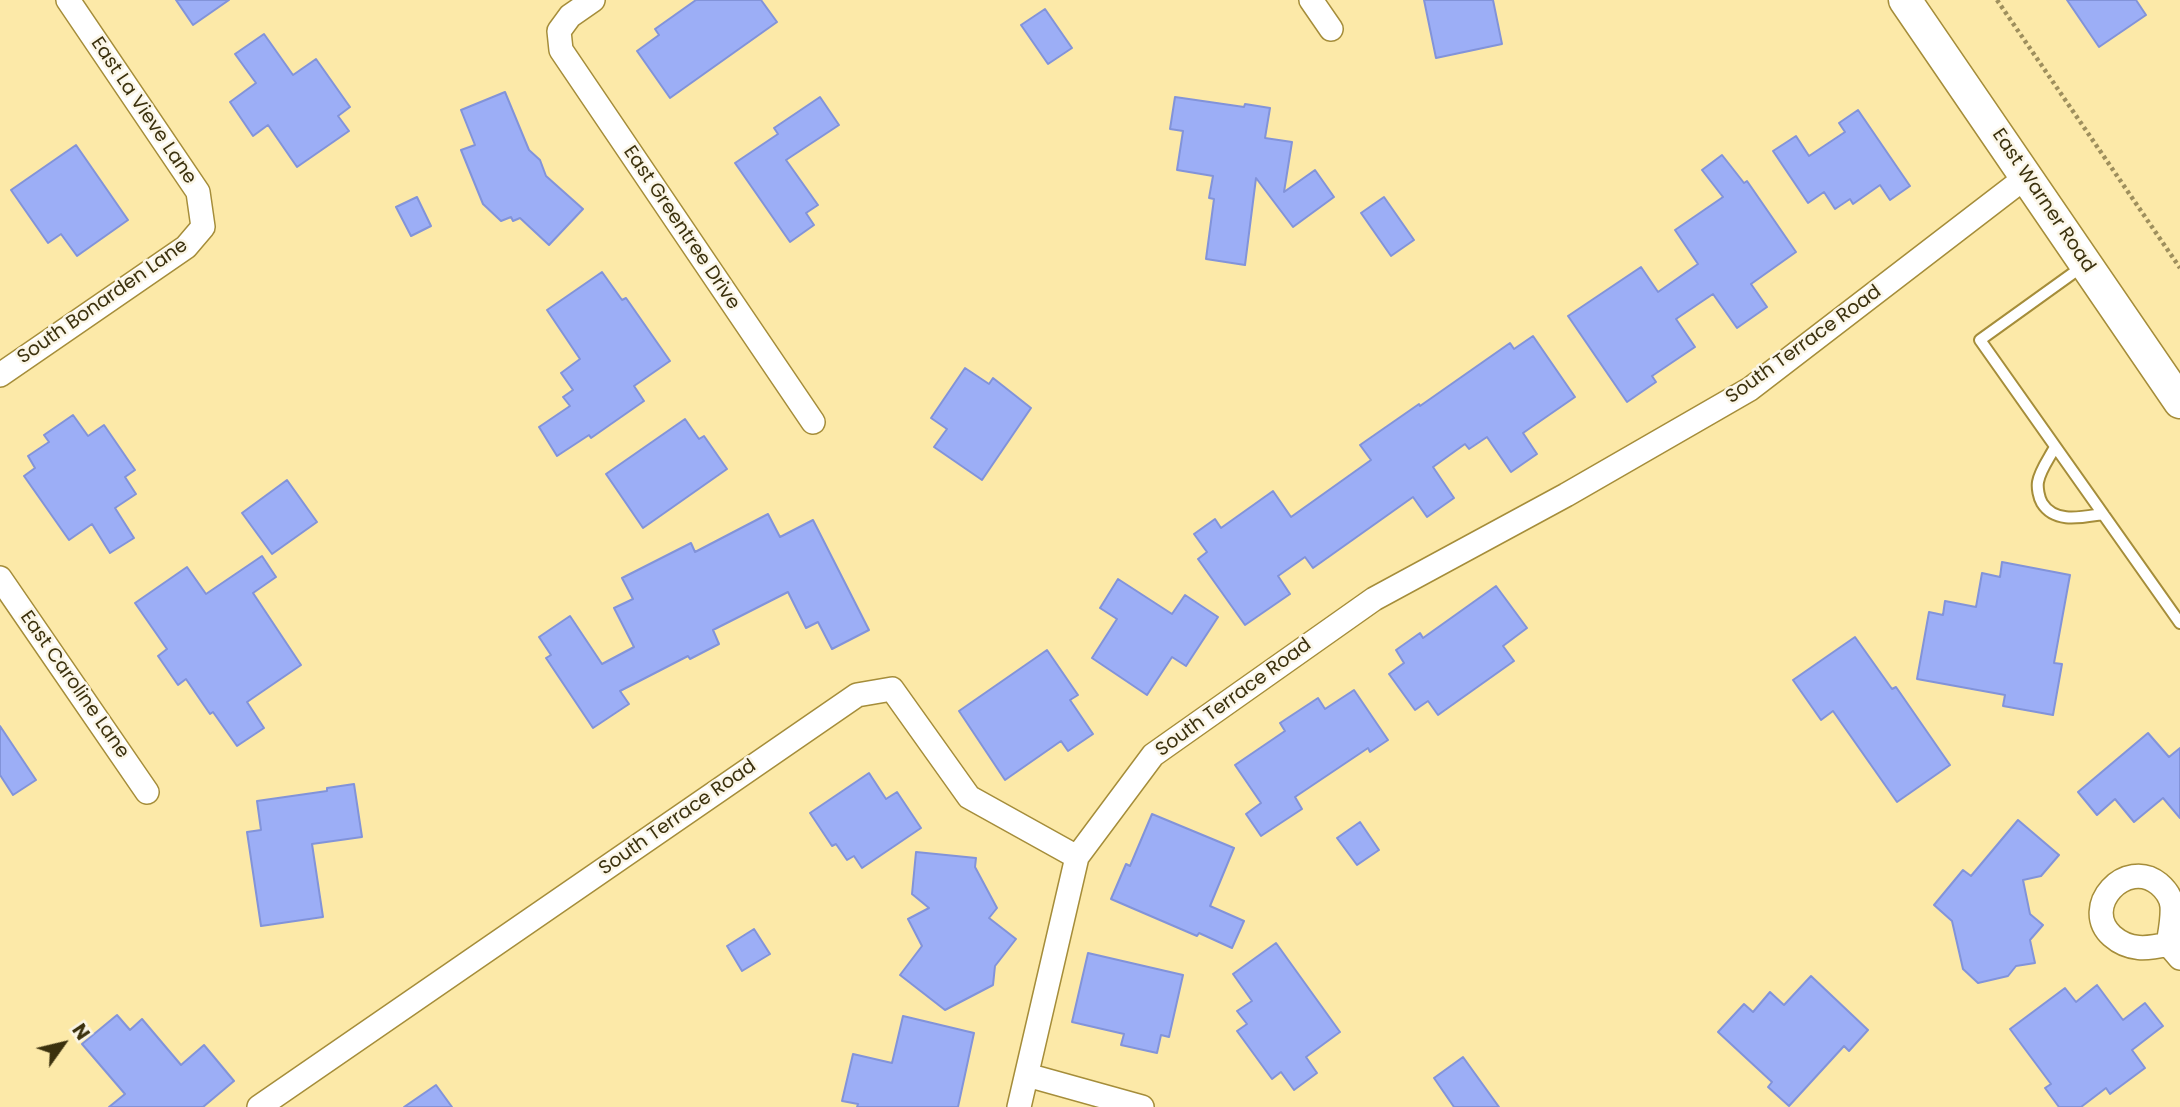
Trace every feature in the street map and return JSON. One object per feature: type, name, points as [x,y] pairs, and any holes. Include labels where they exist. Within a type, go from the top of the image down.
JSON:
[{"type":"main road","name":"East Warner Road","points":[[1905,0],[2180,402]]},
{"type":"street","name":"East La Vieve Lane","points":[[68,0],[198,192],[203,227]]},
{"type":"street","name":"East Greentree Drive","points":[[593,0],[570,16],[559,31],[561,50],[813,422]]},
{"type":"street","points":[[1311,0],[1331,29]]},
{"type":"street","name":"South Terrace Road","points":[[259,1107],[857,695],[892,689],[969,797],[1077,857],[1153,755],[1374,599],[1566,495],[1750,389],[2026,177]]},
{"type":"street","name":"South Bonarden Lane","points":[[0,374],[186,247],[203,227]]},
{"type":"street","name":"East Caroline Lane","points":[[0,578],[147,792]]},
{"type":"street","points":[[1019,1107],[1077,857]]},
{"type":"street","points":[[1027,1075],[1142,1107]]},
{"type":"lane","points":[[2086,264],[1980,340],[2180,623]]},
{"type":"lane","points":[[2055,447],[2038,482],[2040,500],[2050,513],[2062,517],[2103,514]]},
{"type":"path","points":[[1997,0],[2180,268]]},
{"type":"building","points":[[176,0],[229,0],[193,25]]},
{"type":"building","points":[[696,0],[761,0],[777,22],[670,98],[637,51],[659,35],[655,29]]},
{"type":"building","points":[[1424,0],[1493,0],[1502,44],[1436,58]]},
{"type":"building","points":[[2067,0],[2136,0],[2146,15],[2099,47]]},
{"type":"building","points":[[1045,9],[1072,48],[1048,64],[1021,25]]},
{"type":"building","points":[[264,34],[293,75],[316,59],[350,107],[338,116],[349,131],[297,167],[268,125],[253,136],[230,102],[256,83],[235,54]]},
{"type":"building","points":[[505,92],[529,150],[540,160],[546,176],[583,209],[549,245],[520,218],[513,221],[511,217],[501,221],[483,204],[461,150],[475,145],[461,110]]},
{"type":"building","points":[[820,97],[839,125],[786,160],[818,205],[806,213],[814,225],[790,242],[735,163],[778,134],[774,128]]},
{"type":"building","points":[[1175,97],[1270,108],[1265,138],[1292,142],[1284,192],[1315,170],[1334,197],[1293,227],[1256,178],[1245,265],[1206,259],[1214,199],[1209,198],[1213,176],[1177,170],[1183,131],[1170,129]]},
{"type":"building","points":[[1858,110],[1910,186],[1890,200],[1880,185],[1853,204],[1850,199],[1835,209],[1824,192],[1808,203],[1773,151],[1796,136],[1809,156],[1845,132],[1839,123]]},
{"type":"building","points":[[76,145],[128,220],[77,256],[61,234],[48,243],[11,190]]},
{"type":"building","points":[[1722,155],[1744,183],[1747,181],[1796,252],[1751,284],[1767,307],[1737,328],[1713,294],[1676,319],[1695,347],[1652,376],[1656,382],[1627,402],[1568,316],[1641,267],[1658,292],[1698,264],[1675,230],[1723,197],[1702,170]]},
{"type":"building","points":[[417,197],[431,226],[411,236],[396,207]]},
{"type":"building","points":[[1384,197],[1414,240],[1391,256],[1361,213]]},
{"type":"building","points":[[602,272],[622,300],[626,298],[670,361],[634,386],[644,401],[591,438],[589,435],[557,456],[539,427],[570,406],[563,397],[573,390],[561,373],[580,359],[547,310]]},
{"type":"building","points":[[1533,336],[1575,397],[1523,433],[1537,454],[1511,472],[1487,437],[1469,449],[1465,444],[1433,467],[1454,498],[1427,517],[1413,497],[1313,568],[1305,557],[1278,576],[1290,594],[1245,625],[1198,559],[1207,552],[1194,534],[1215,519],[1221,528],[1273,491],[1291,517],[1371,460],[1360,445],[1510,343],[1514,349]]},
{"type":"building","points":[[965,368],[989,384],[993,378],[1031,408],[982,480],[934,447],[947,429],[931,418]]},
{"type":"building","points":[[73,415],[88,436],[104,425],[135,470],[125,477],[136,494],[115,508],[134,538],[110,553],[92,524],[69,540],[24,476],[35,468],[28,456],[49,442],[44,435]]},
{"type":"building","points":[[685,419],[699,439],[704,436],[727,469],[643,528],[606,474]]},
{"type":"building","points":[[287,480],[317,522],[272,554],[242,513]]},
{"type":"building","points":[[768,514],[780,537],[813,520],[869,630],[832,649],[818,622],[806,628],[788,592],[713,630],[719,644],[690,659],[688,656],[620,691],[629,704],[593,728],[546,658],[551,655],[539,637],[570,616],[602,664],[634,647],[614,608],[633,599],[622,578],[691,543],[695,552]]},
{"type":"building","points":[[262,556],[276,577],[253,593],[301,665],[247,702],[264,728],[237,746],[213,712],[210,714],[186,679],[178,685],[158,656],[167,649],[135,603],[187,567],[206,594]]},
{"type":"building","points":[[2002,562],[2070,575],[2054,663],[2062,664],[2053,715],[2003,706],[2005,695],[1917,679],[1929,612],[1943,615],[1945,601],[1976,607],[1982,573],[2000,577]]},
{"type":"building","points":[[1118,579],[1172,614],[1185,595],[1218,617],[1186,666],[1172,657],[1147,695],[1092,658],[1117,619],[1100,608]]},
{"type":"building","points":[[1496,586],[1527,628],[1503,646],[1514,661],[1438,715],[1428,701],[1415,710],[1389,674],[1404,663],[1396,650],[1420,633],[1423,638]]},
{"type":"building","points":[[1855,637],[1892,689],[1896,687],[1950,765],[1897,802],[1833,711],[1821,720],[1793,680]]},
{"type":"building","points":[[1047,650],[1078,695],[1070,700],[1093,734],[1068,751],[1061,741],[1005,780],[959,711]]},
{"type":"building","points":[[1354,690],[1388,740],[1370,752],[1368,748],[1295,797],[1302,809],[1261,836],[1246,814],[1261,803],[1235,765],[1285,731],[1280,723],[1318,698],[1325,709]]},
{"type":"building","points":[[0,726],[36,780],[13,795],[0,775]]},
{"type":"building","points":[[2148,733],[2169,757],[2180,748],[2180,818],[2163,798],[2134,822],[2115,799],[2097,815],[2078,792]]},
{"type":"building","points":[[869,773],[886,799],[897,792],[921,828],[862,868],[854,856],[847,860],[836,844],[832,846],[810,813]]},
{"type":"building","points":[[354,784],[362,837],[312,844],[323,917],[261,926],[247,832],[261,830],[257,801],[327,791],[327,788]]},
{"type":"building","points":[[1152,814],[1234,848],[1210,906],[1244,921],[1232,948],[1111,899],[1126,864],[1130,866]]},
{"type":"building","points":[[2018,820],[2059,855],[2041,876],[2023,880],[2030,914],[2043,925],[2030,940],[2035,963],[2016,966],[2008,976],[1978,983],[1963,969],[1952,921],[1934,905],[1963,870],[1971,876]]},
{"type":"building","points":[[1360,822],[1379,850],[1357,865],[1337,838]]},
{"type":"building","points":[[916,852],[976,858],[975,867],[997,908],[989,918],[1016,939],[995,966],[993,985],[945,1010],[900,975],[922,946],[908,919],[929,908],[912,894]]},
{"type":"building","points":[[754,929],[770,954],[742,971],[727,946]]},
{"type":"building","points":[[1276,943],[1340,1032],[1306,1057],[1317,1073],[1294,1090],[1281,1072],[1272,1079],[1237,1031],[1247,1024],[1237,1011],[1252,1001],[1233,974]]},
{"type":"building","points":[[1088,953],[1183,975],[1169,1037],[1161,1035],[1157,1053],[1121,1045],[1124,1034],[1072,1022]]},
{"type":"building","points":[[1811,976],[1868,1030],[1849,1051],[1844,1046],[1789,1106],[1768,1087],[1772,1082],[1718,1032],[1744,1004],[1753,1012],[1770,992],[1784,1005]]},
{"type":"building","points":[[2097,985],[2123,1020],[2145,1003],[2163,1026],[2132,1050],[2145,1068],[2110,1094],[2106,1088],[2081,1107],[2059,1107],[2045,1088],[2051,1084],[2010,1029],[2065,988],[2076,1002]]},
{"type":"building","points":[[117,1015],[130,1030],[142,1019],[181,1065],[204,1045],[234,1081],[203,1107],[109,1107],[125,1094],[82,1044]]},
{"type":"building","points":[[903,1016],[974,1033],[958,1107],[857,1107],[858,1104],[842,1101],[853,1054],[892,1063]]},
{"type":"building","points":[[1463,1057],[1499,1107],[1454,1107],[1434,1078]]},
{"type":"building","points":[[436,1085],[452,1107],[404,1107]]}]
